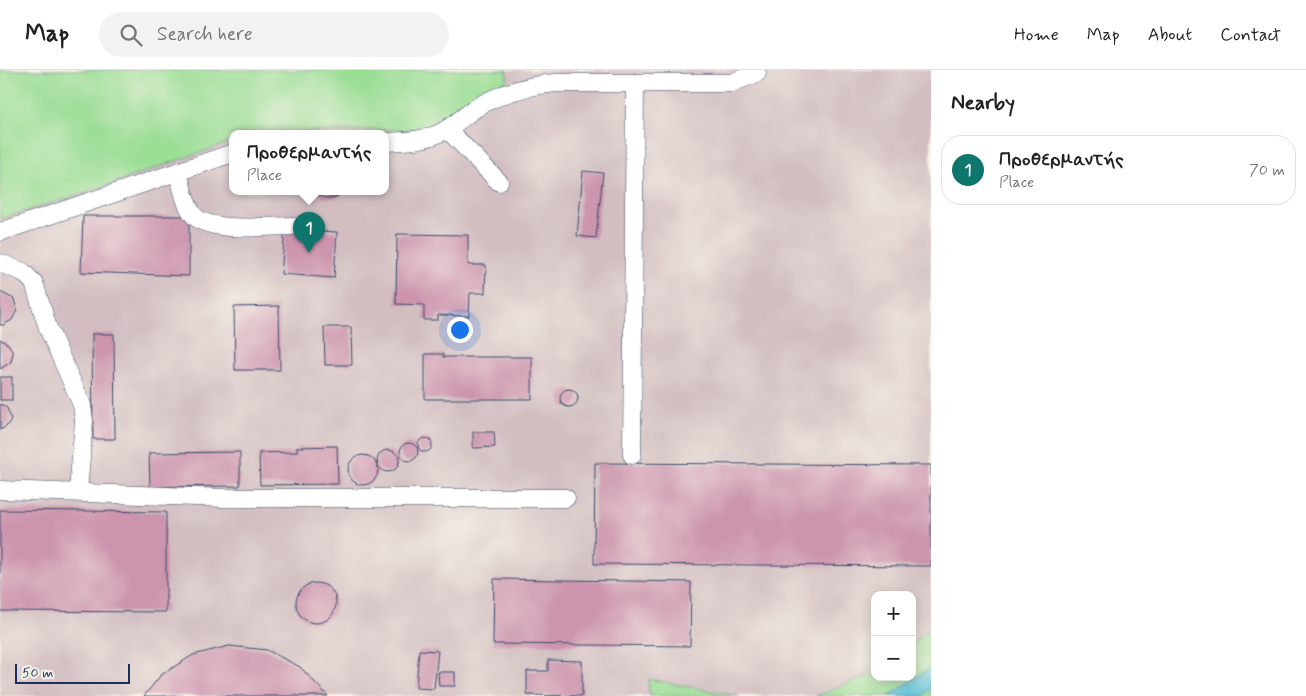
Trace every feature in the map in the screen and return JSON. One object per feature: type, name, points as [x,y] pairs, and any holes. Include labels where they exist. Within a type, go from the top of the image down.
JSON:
[{"type":"lane","points":[[389,142],[424,139],[447,129],[486,102],[527,87],[556,83],[731,83],[757,73]]},
{"type":"lane","points":[[632,455],[635,83]]},
{"type":"lane","points":[[447,129],[499,182]]},
{"type":"lane","points":[[0,232],[229,154]]},
{"type":"lane","points":[[178,172],[190,210],[204,223],[222,226],[292,226]]},
{"type":"lane","points":[[0,263],[23,272],[34,283],[48,328],[82,405],[84,420],[78,492]]},
{"type":"lane","points":[[0,490],[224,498],[566,498]]},
{"type":"shaded area","points":[[0,70],[931,70],[931,696],[0,696]]},
{"type":"green space","points":[[0,70],[507,70],[507,81],[484,92],[441,119],[419,129],[229,130],[229,142],[85,193],[0,219]]},
{"type":"green space","points":[[931,629],[931,696],[816,696],[871,675],[871,681],[916,681],[916,640]]},
{"type":"green space","points":[[648,679],[738,696],[650,696]]},
{"type":"water","points":[[931,667],[931,689],[922,696],[889,696],[911,681],[916,681],[916,677]]},
{"type":"building","points":[[583,171],[603,173],[596,238],[577,236]]},
{"type":"building","points":[[318,195],[339,195],[334,198],[326,198]]},
{"type":"building","points":[[83,216],[189,216],[189,276],[81,272]]},
{"type":"building","points":[[285,229],[337,232],[334,278],[281,274]]},
{"type":"building","points":[[397,234],[468,235],[468,265],[486,265],[485,293],[470,293],[469,316],[438,315],[438,320],[424,320],[424,305],[396,304]]},
{"type":"building","points":[[0,292],[14,299],[17,310],[12,320],[3,325],[0,325]]},
{"type":"building","points":[[279,306],[280,370],[235,370],[234,307]]},
{"type":"building","points":[[324,327],[351,327],[352,365],[325,365]]},
{"type":"building","points":[[92,334],[114,334],[115,439],[93,439]]},
{"type":"building","points":[[0,339],[9,345],[13,353],[11,362],[0,369]]},
{"type":"building","points":[[425,354],[443,354],[443,357],[532,357],[532,399],[425,399]]},
{"type":"building","points":[[0,377],[12,377],[12,400],[0,400]]},
{"type":"building","points":[[569,389],[575,392],[578,398],[575,404],[569,407],[563,404],[560,398],[563,392]]},
{"type":"building","points":[[0,404],[7,408],[11,419],[7,426],[0,430]]},
{"type":"building","points":[[473,432],[494,432],[495,447],[473,448]]},
{"type":"building","points":[[425,438],[430,440],[432,445],[430,450],[425,452],[420,450],[418,445],[420,440]]},
{"type":"building","points":[[409,443],[415,446],[418,452],[415,458],[409,461],[403,458],[400,452],[403,446]]},
{"type":"building","points":[[337,446],[338,484],[260,485],[259,453],[297,452],[297,447]]},
{"type":"building","points":[[388,450],[396,453],[399,461],[396,469],[388,472],[380,469],[377,461],[380,453]]},
{"type":"building","points":[[240,452],[240,486],[150,487],[149,453]]},
{"type":"building","points":[[363,455],[374,459],[378,470],[374,481],[363,485],[352,481],[348,470],[352,459]]},
{"type":"building","points":[[595,463],[931,465],[931,566],[594,564]]},
{"type":"building","points":[[0,510],[166,512],[166,612],[0,611]]},
{"type":"building","points":[[494,579],[691,582],[690,646],[493,644]]},
{"type":"building","points":[[320,583],[327,586],[333,592],[336,603],[335,611],[327,620],[320,623],[312,623],[305,620],[297,611],[296,599],[299,592],[308,584]]},
{"type":"building","points":[[229,646],[267,650],[300,667],[328,696],[144,696],[161,675],[193,655]]},
{"type":"building","points":[[419,650],[438,651],[434,689],[416,688]]},
{"type":"building","points":[[548,660],[582,661],[582,696],[527,695],[527,671],[548,671]]},
{"type":"building","points":[[438,672],[455,672],[455,686],[439,686]]},
{"type":"place","name":"Προθερμαντής","points":[[309,253]]}]
